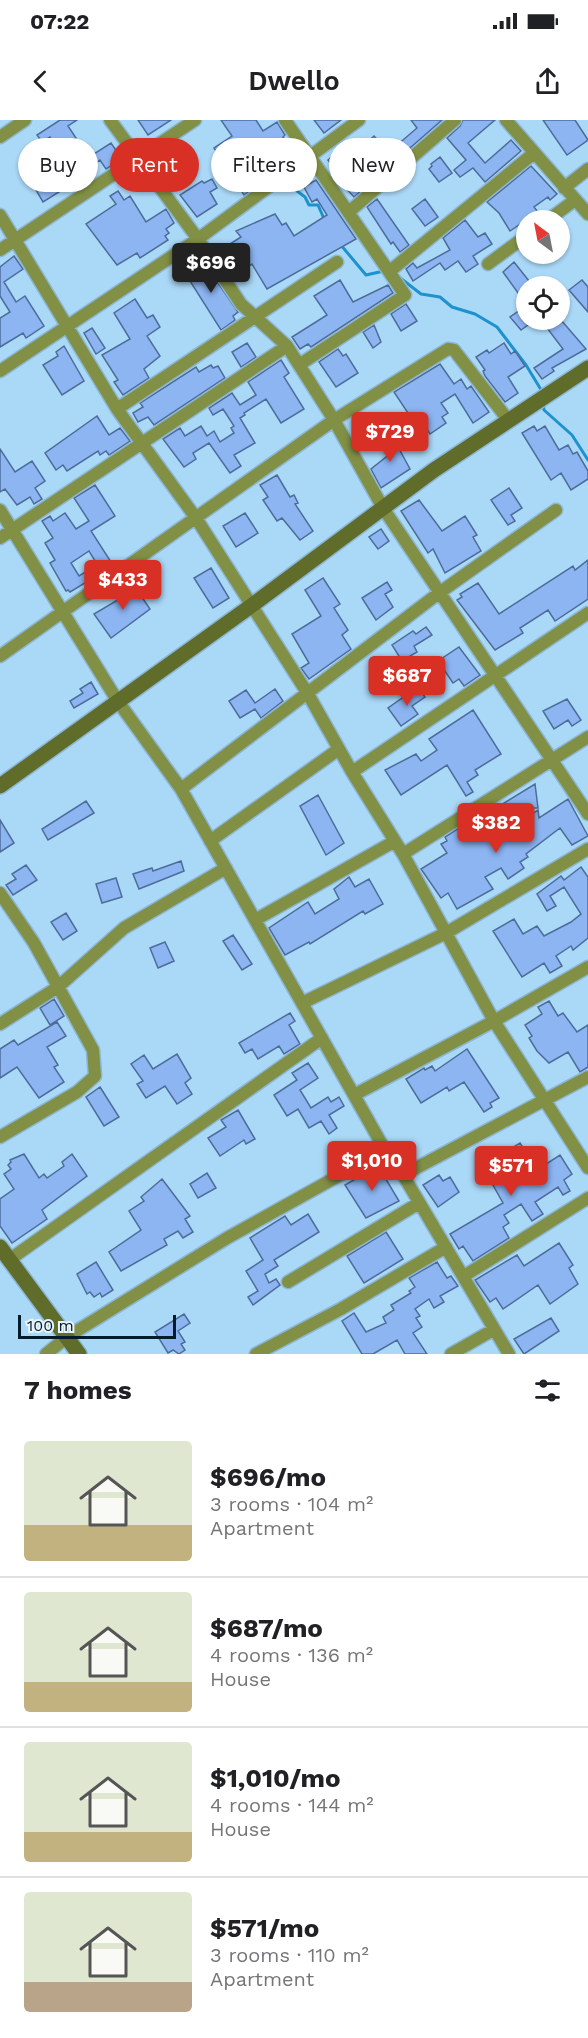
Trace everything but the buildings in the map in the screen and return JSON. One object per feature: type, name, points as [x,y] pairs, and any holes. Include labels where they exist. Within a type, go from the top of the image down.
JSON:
[{"type":"main road","points":[[0,786],[251,606],[434,470],[588,368]]},
{"type":"main road","points":[[4,1253],[80,1354]]},
{"type":"street","points":[[0,137],[25,120]]},
{"type":"street","points":[[110,120],[123,138]]},
{"type":"street","points":[[168,138],[195,120]]},
{"type":"street","points":[[285,120],[297,138]]},
{"type":"street","points":[[317,153],[359,120]]},
{"type":"street","points":[[350,211],[455,120]]},
{"type":"street","points":[[506,120],[588,214]]},
{"type":"street","points":[[390,271],[534,153]]},
{"type":"street","points":[[299,364],[404,297],[390,271],[350,211],[317,167]]},
{"type":"street","points":[[564,188],[588,170]]},
{"type":"street","points":[[0,250],[110,177]]},
{"type":"street","points":[[163,192],[241,304],[287,346],[334,420],[383,508],[588,814]]},
{"type":"street","points":[[0,371],[198,239],[263,192]]},
{"type":"street","points":[[562,210],[575,200]]},
{"type":"street","points":[[0,215],[117,409],[196,518],[308,694],[352,772],[403,854],[494,1021],[588,1168]]},
{"type":"street","points":[[488,264],[516,243]]},
{"type":"street","points":[[117,409],[253,315],[337,262]]},
{"type":"street","points":[[0,538],[287,346]]},
{"type":"street","points":[[0,656],[334,420],[451,348],[509,421]]},
{"type":"street","points":[[0,510],[117,700],[181,789],[385,1150],[403,1175],[509,1354]]},
{"type":"street","points":[[181,789],[439,593],[556,510]]},
{"type":"street","points":[[352,772],[588,613]]},
{"type":"street","points":[[403,854],[588,737]]},
{"type":"street","points":[[210,841],[339,749]]},
{"type":"street","points":[[255,920],[395,841]]},
{"type":"street","points":[[302,1003],[446,933],[588,849]]},
{"type":"street","points":[[0,1024],[58,987],[124,928],[226,868]]},
{"type":"street","points":[[0,892],[34,943],[93,1050],[95,1076],[77,1092],[0,1137]]},
{"type":"street","points":[[354,1095],[494,1021],[588,967]]},
{"type":"street","points":[[4,1253],[322,1038]]},
{"type":"street","points":[[403,1175],[547,1101],[588,1077]]},
{"type":"street","points":[[46,1354],[67,1337],[227,1238],[385,1150]]},
{"type":"street","points":[[464,1276],[588,1198]]},
{"type":"street","points":[[288,1281],[419,1203]]},
{"type":"street","points":[[256,1354],[341,1309],[446,1247]]},
{"type":"street","points":[[451,1354],[493,1330]]},
{"type":"waterway","points":[[298,192],[305,197],[309,205],[318,205],[325,221]]},
{"type":"waterway","points":[[340,244],[366,275],[384,271]]},
{"type":"waterway","points":[[399,277],[421,294],[440,297],[452,307],[475,314],[497,327],[526,365],[543,393]]},
{"type":"waterway","points":[[543,403],[544,410],[572,435],[588,460]]}]
